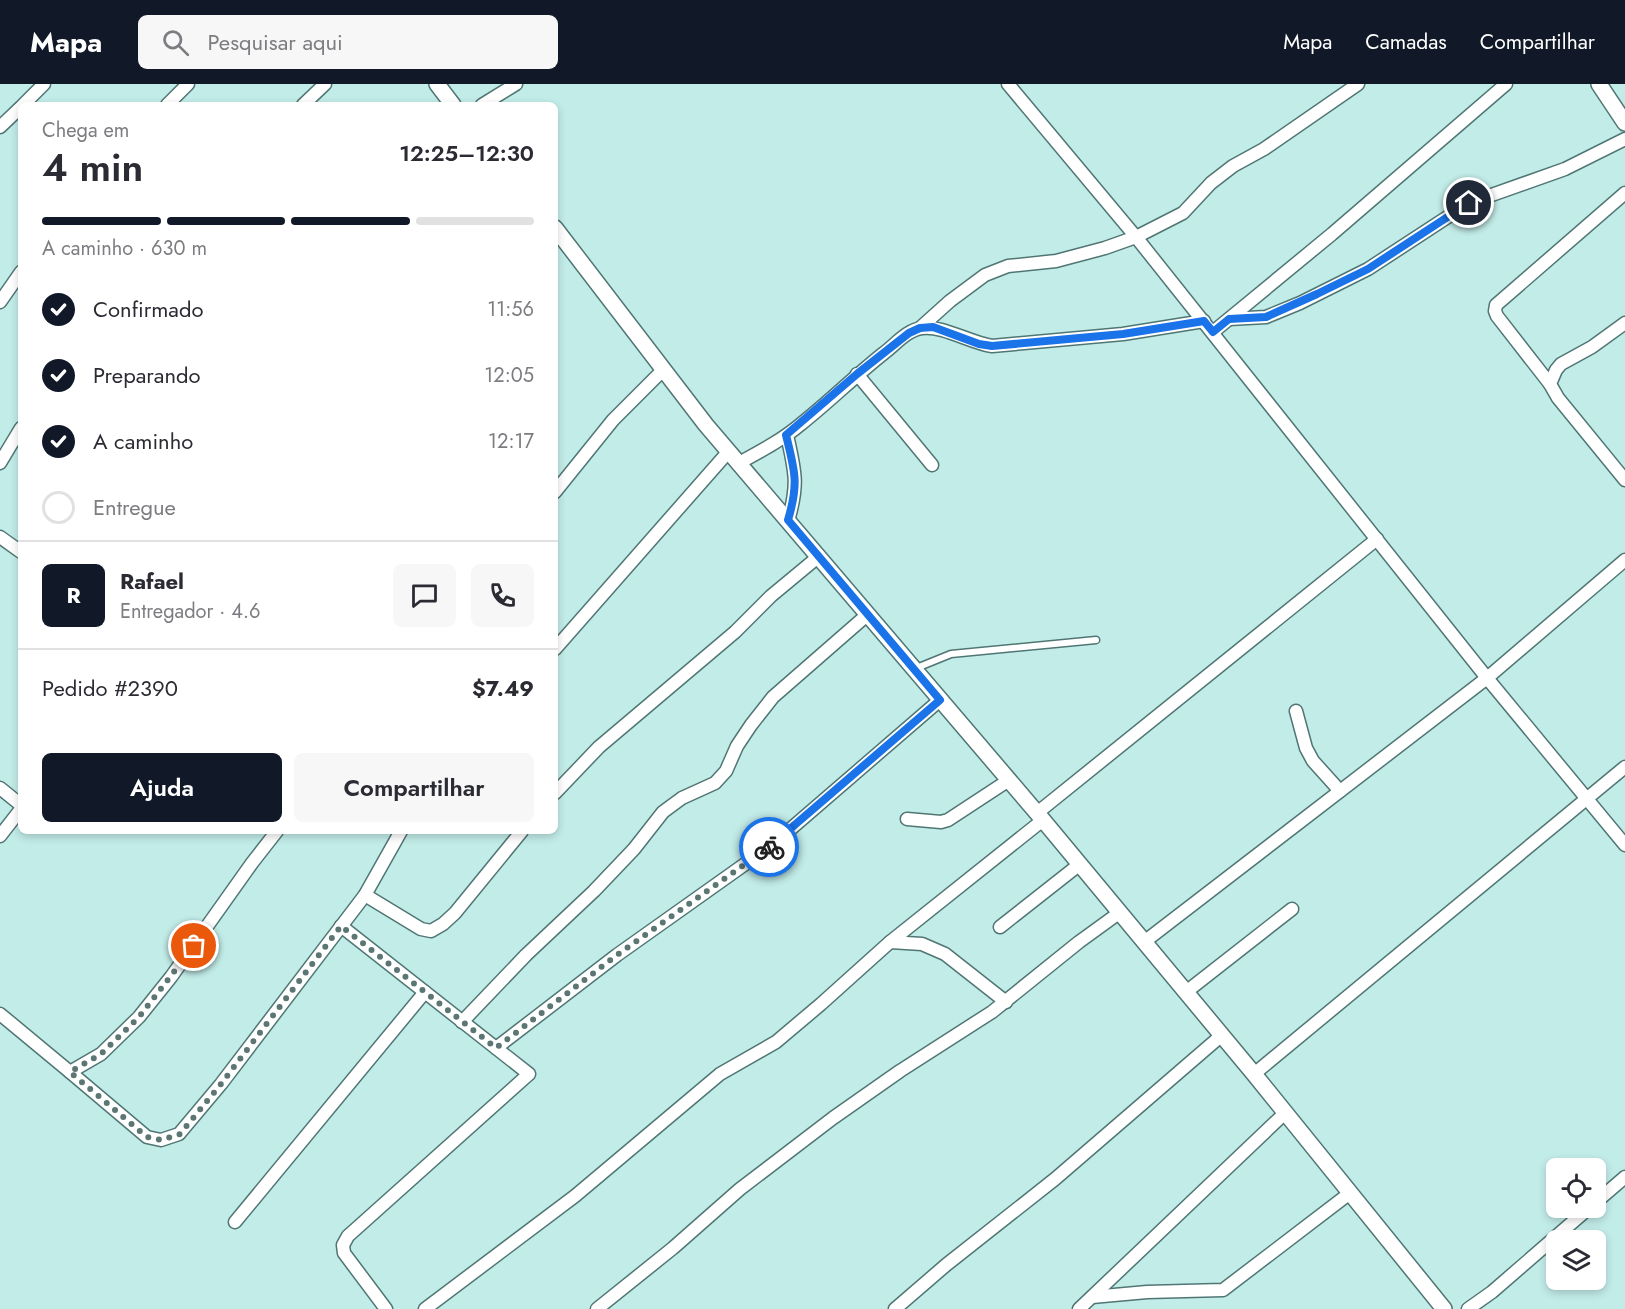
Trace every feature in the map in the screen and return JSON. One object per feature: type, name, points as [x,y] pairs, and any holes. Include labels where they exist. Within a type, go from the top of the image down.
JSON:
[{"type":"street","points":[[170,102],[188,84]]},
{"type":"street","points":[[306,102],[325,84]]},
{"type":"street","points":[[437,84],[451,102]]},
{"type":"street","points":[[487,102],[516,84]]},
{"type":"street","points":[[1008,84],[1136,237],[1486,678],[1625,845]]},
{"type":"street","points":[[739,463],[777,443],[857,374],[909,333],[920,328],[950,301],[985,275],[1008,266],[1056,261],[1136,237],[1183,213],[1211,183],[1233,166],[1264,149],[1358,84]]},
{"type":"street","points":[[1213,332],[1332,234],[1506,84]]},
{"type":"street","points":[[1599,84],[1625,123]]},
{"type":"street","points":[[26,102],[41,85]]},
{"type":"street","points":[[0,127],[18,110]]},
{"type":"street","points":[[1229,319],[1266,317],[1300,303],[1368,269],[1469,203],[1565,169],[1625,139]]},
{"type":"street","points":[[1625,193],[1496,305],[1495,311],[1558,398],[1625,480]]},
{"type":"street","points":[[558,232],[729,451],[1222,1035],[1350,1193],[1438,1307]]},
{"type":"street","points":[[0,302],[18,276]]},
{"type":"street","points":[[920,328],[933,327],[979,344],[992,346],[1123,334],[1204,321]]},
{"type":"street","points":[[1550,384],[1551,377],[1561,364],[1592,348],[1625,322]]},
{"type":"street","points":[[558,488],[613,420],[664,369]]},
{"type":"street","points":[[857,374],[932,465]]},
{"type":"street","points":[[0,463],[18,434]]},
{"type":"street","points":[[786,435],[795,471],[796,487],[796,495],[788,520]]},
{"type":"street","points":[[558,646],[729,451]]},
{"type":"street","points":[[0,537],[18,550]]},
{"type":"street","points":[[425,1309],[582,1190],[720,1074],[776,1042],[890,942],[1377,539]]},
{"type":"street","points":[[558,790],[598,747],[735,632],[771,596],[818,557]]},
{"type":"street","points":[[1144,942],[1486,678],[1625,560]]},
{"type":"street","points":[[462,1022],[526,955],[594,891],[634,849],[663,812],[682,798],[715,783],[726,771],[737,746],[751,725],[773,697],[867,615]]},
{"type":"street","points":[[496,1048],[617,955],[772,845],[940,700]]},
{"type":"street","points":[[1296,711],[1306,748],[1313,761],[1340,791]]},
{"type":"street","points":[[1254,1074],[1625,767]]},
{"type":"street","points":[[907,819],[941,822],[948,820],[1009,780]]},
{"type":"street","points":[[0,788],[18,804]]},
{"type":"street","points":[[0,836],[18,811]]},
{"type":"street","points":[[70,1072],[101,1054],[139,1017],[178,968],[275,834]]},
{"type":"street","points":[[0,1014],[147,1137],[161,1140],[180,1134],[221,1084],[365,895],[398,834]]},
{"type":"street","points":[[365,895],[420,929],[431,931],[455,913],[520,834]]},
{"type":"street","points":[[1000,927],[1080,864]]},
{"type":"street","points":[[1186,992],[1292,909]]},
{"type":"street","points":[[597,1309],[674,1248],[740,1190],[833,1118],[1006,1002],[1079,942],[1119,913]]},
{"type":"street","points":[[341,926],[529,1074],[348,1236],[343,1245],[347,1259],[386,1309]]},
{"type":"street","points":[[890,942],[922,944],[939,951],[1006,1002]]},
{"type":"street","points":[[235,1222],[425,992]]},
{"type":"street","points":[[895,1309],[946,1265],[1055,1179],[1222,1035]]},
{"type":"street","points":[[1079,1309],[1285,1113]]},
{"type":"street","points":[[1606,1194],[1625,1178]]},
{"type":"street","points":[[1092,1297],[1147,1292],[1223,1290],[1350,1193]]},
{"type":"street","points":[[1468,1309],[1492,1292],[1577,1218]]},
{"type":"lane","points":[[913,670],[951,654],[1096,640]]},
{"type":"way so far","points":[[194,946],[139,1017],[101,1054],[70,1072],[147,1137],[161,1140],[180,1134],[221,1084],[341,926],[496,1048],[617,955],[769,847]]},
{"type":"route","points":[[769,847],[940,700],[788,520],[796,495],[796,487],[795,471],[786,435],[857,374],[909,333],[920,328],[933,327],[979,344],[992,346],[1123,334],[1204,321],[1213,332],[1229,319],[1266,317],[1300,303],[1368,269],[1469,203]]}]
